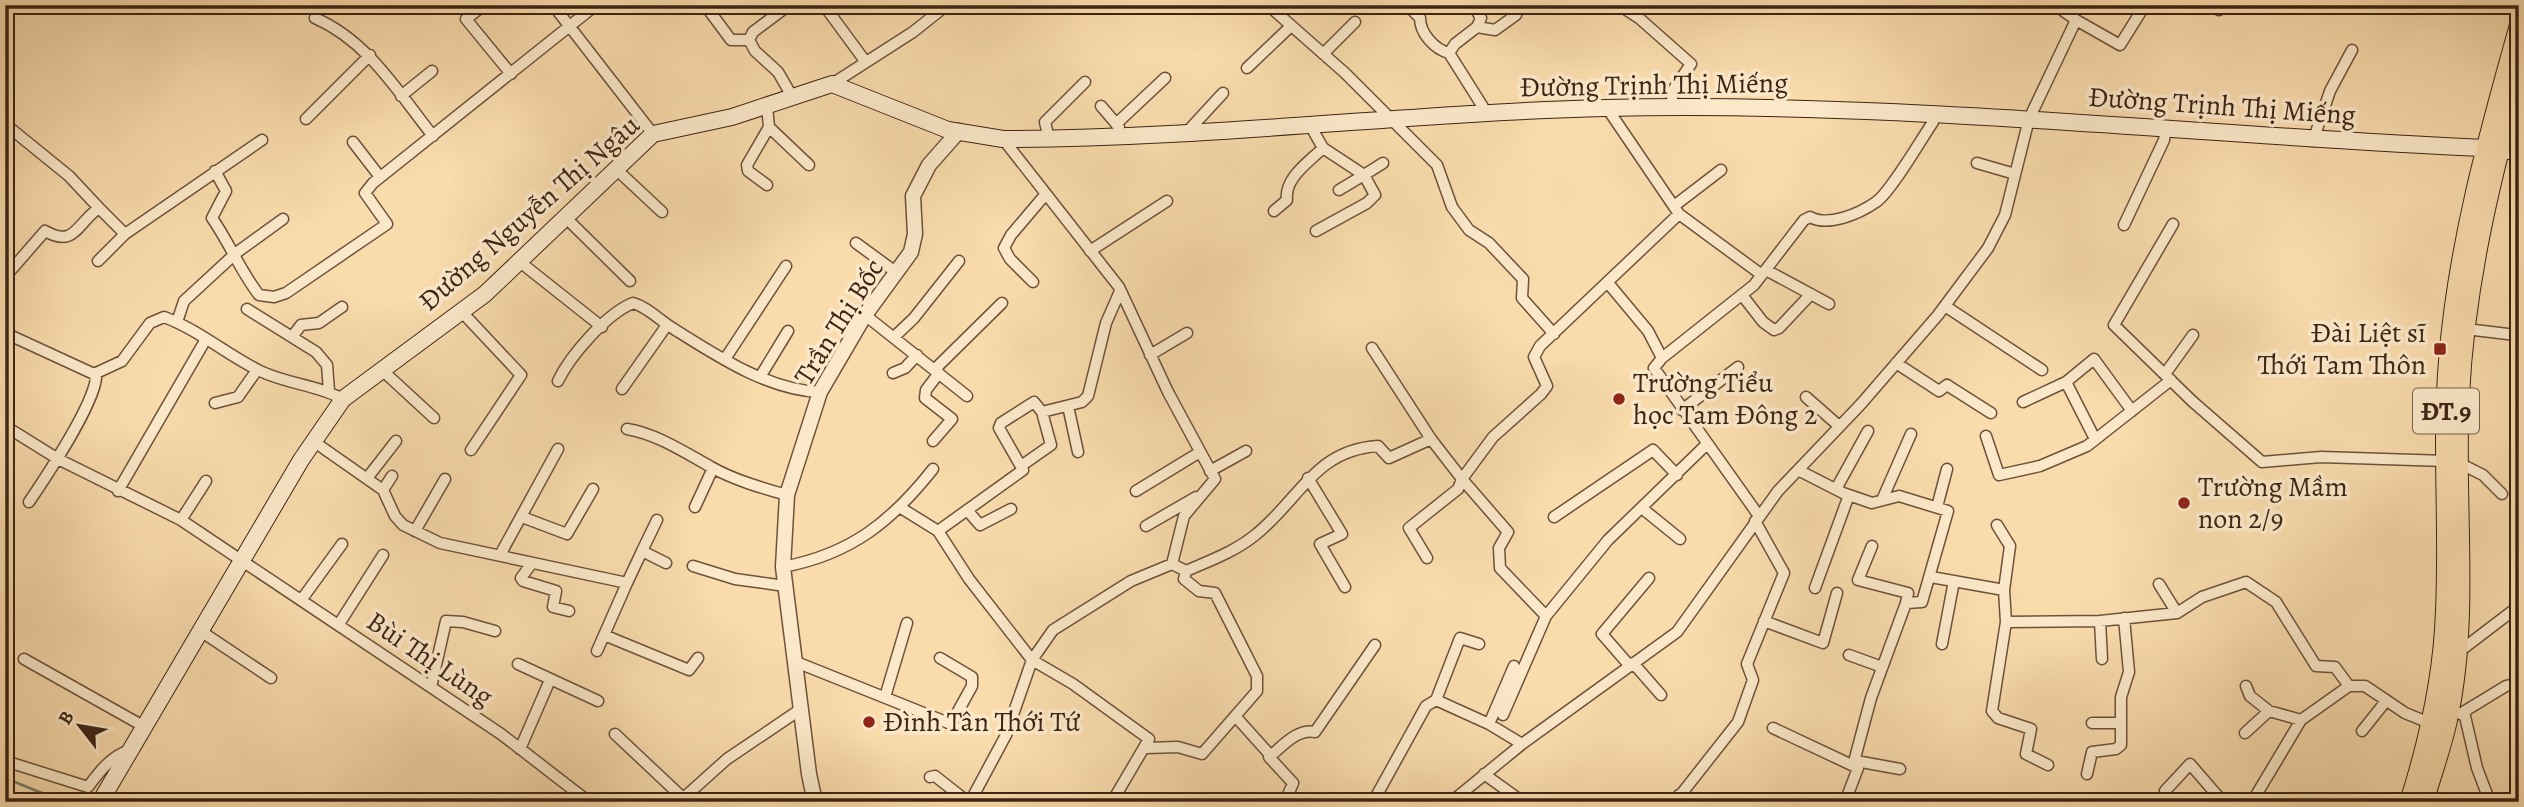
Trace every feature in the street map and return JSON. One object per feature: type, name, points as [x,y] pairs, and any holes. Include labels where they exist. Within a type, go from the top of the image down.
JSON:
[{"type":"main road","name":"ĐT.9","points":[[2424,802],[2448,719],[2456,654],[2453,462],[2446,400],[2451,327],[2461,256],[2492,149],[2519,25]]},
{"type":"main road","name":"ĐT.9","points":[[2409,802],[2448,719],[2445,609],[2453,462],[2466,329],[2492,149],[2519,78]]},
{"type":"main road","name":"Đường Trịnh Thị Miếng","points":[[832,84],[912,117],[959,131],[1003,139],[1049,139],[1121,129],[1188,131],[1607,108],[1671,108],[1933,113],[2029,118],[2313,141],[2492,149],[2519,153]]},
{"type":"main road","name":"Đường Nguyễn Thị Ngâu","points":[[103,797],[199,630],[313,441],[336,395],[383,371],[461,311],[520,262],[653,134],[732,117],[832,84]]},
{"type":"street","points":[[484,5],[466,19],[511,74]]},
{"type":"street","points":[[553,5],[653,134]]},
{"type":"street","points":[[215,172],[226,191],[212,218],[236,253],[244,277],[258,295],[274,297],[286,293],[384,228],[386,220],[365,193],[380,177],[596,5]]},
{"type":"street","points":[[705,5],[731,40],[749,40]]},
{"type":"street","points":[[749,40],[753,32],[789,5]]},
{"type":"street","name":"Đường Nguyễn Thị Ngâu","points":[[832,84],[913,32],[947,5]]},
{"type":"street","points":[[1268,5],[1323,54],[1437,165],[1452,207],[1469,230],[1489,243],[1523,279],[1522,298],[1554,334]]},
{"type":"street","points":[[1406,5],[1420,18],[1421,27],[1438,49],[1449,53],[1488,115]]},
{"type":"street","points":[[1449,53],[1455,44],[1477,27],[1481,18],[1473,5]]},
{"type":"street","points":[[1619,5],[1639,18],[1691,64],[1673,90],[1671,108]]},
{"type":"street","points":[[2055,5],[2120,45],[2145,5]]},
{"type":"street","points":[[826,8],[865,61]]},
{"type":"street","points":[[1477,27],[1495,30],[1516,15]]},
{"type":"street","points":[[315,19],[334,27],[370,55],[433,136]]},
{"type":"street","points":[[1451,802],[1522,744],[1677,632],[1757,518],[1945,306],[1988,248],[2005,215],[2029,118],[2076,20]]},
{"type":"street","points":[[1323,54],[1355,22]]},
{"type":"street","points":[[1247,68],[1291,26]]},
{"type":"street","points":[[749,40],[755,51],[778,72],[793,98]]},
{"type":"street","points":[[2313,141],[2330,91],[2352,50]]},
{"type":"street","points":[[306,119],[370,55]]},
{"type":"street","points":[[401,96],[432,71]]},
{"type":"street","points":[[1101,106],[1121,129],[1165,78]]},
{"type":"street","points":[[1049,139],[1045,122],[1085,82]]},
{"type":"street","points":[[1188,131],[1223,93]]},
{"type":"street","points":[[767,106],[769,127],[747,164],[748,170],[767,186]]},
{"type":"street","points":[[1607,108],[1677,210],[1764,273],[1829,304]]},
{"type":"street","points":[[1693,802],[1677,798],[1738,722],[1752,680],[1747,664],[1784,573],[1757,518],[1654,368],[1662,358],[1742,295],[1764,273],[1804,220],[1810,217],[1819,222],[1831,221],[1878,202],[1933,122],[1933,113]]},
{"type":"street","points":[[5,124],[69,176],[125,234]]},
{"type":"street","points":[[1310,125],[1323,149],[1364,175],[1375,193],[1374,198],[1316,231]]},
{"type":"street","points":[[769,127],[809,165]]},
{"type":"street","points":[[2124,225],[2164,140],[2166,128]]},
{"type":"street","name":"Trần Thị Bốc","points":[[815,802],[800,709],[783,567],[787,495],[820,392],[865,315],[897,273],[914,245],[913,196],[929,165],[959,131]]},
{"type":"street","points":[[1003,139],[1090,251],[1103,263],[1120,291],[1215,479],[1213,485],[1198,496],[1146,526]]},
{"type":"street","points":[[98,261],[125,234],[262,140]]},
{"type":"street","points":[[353,142],[380,177]]},
{"type":"street","points":[[1274,211],[1287,200],[1287,188],[1299,171],[1323,149]]},
{"type":"street","points":[[1339,190],[1383,163]]},
{"type":"street","points":[[1977,163],[2015,174]]},
{"type":"street","points":[[616,169],[662,212]]},
{"type":"street","points":[[1427,558],[1409,528],[1458,489],[1462,479],[1493,437],[1547,386],[1534,357],[1554,334],[1608,284],[1677,210],[1721,170]]},
{"type":"street","points":[[1032,282],[1010,259],[1004,248],[1045,195]]},
{"type":"street","points":[[1090,251],[1167,201]]},
{"type":"street","points":[[5,277],[45,231],[58,239],[66,238],[99,208]]},
{"type":"street","points":[[566,218],[630,281]]},
{"type":"street","points":[[177,322],[184,301],[236,253],[283,219]]},
{"type":"street","points":[[2173,224],[2114,325],[2262,462],[2321,457],[2453,462],[2483,475],[2502,494]]},
{"type":"street","points":[[856,243],[897,273]]},
{"type":"street","points":[[894,337],[914,318],[958,261]]},
{"type":"street","points":[[520,262],[602,327]]},
{"type":"street","points":[[725,359],[786,266]]},
{"type":"street","points":[[1608,284],[1648,331],[1662,358]]},
{"type":"street","points":[[1042,412],[1068,406],[1088,396],[1105,323],[1120,291]]},
{"type":"street","points":[[1742,295],[1763,322],[1774,330],[1811,294]]},
{"type":"street","points":[[558,381],[568,360],[624,307],[633,303],[760,377],[786,388],[820,392]]},
{"type":"street","points":[[933,441],[952,419],[925,398],[926,390],[937,371],[1002,303]]},
{"type":"street","points":[[1945,306],[2042,370]]},
{"type":"street","points":[[292,337],[301,325],[319,323],[342,307]]},
{"type":"street","points":[[247,309],[316,352],[327,365],[336,395]]},
{"type":"street","points":[[461,311],[521,375],[471,450]]},
{"type":"street","points":[[865,315],[967,396]]},
{"type":"street","points":[[5,333],[94,374],[122,361],[150,323],[159,317],[177,322],[257,370],[298,386],[336,395]]},
{"type":"street","points":[[622,389],[667,325]]},
{"type":"street","points":[[2466,329],[2516,335]]},
{"type":"street","points":[[760,377],[788,331]]},
{"type":"street","points":[[1150,355],[1187,333]]},
{"type":"street","points":[[1986,436],[1999,475],[2040,466],[2095,439],[2132,411],[2168,377],[2193,335]]},
{"type":"street","points":[[118,491],[206,339]]},
{"type":"street","points":[[1372,348],[1431,439],[1508,532],[1499,548],[1500,568],[1546,616]]},
{"type":"street","points":[[893,373],[905,368],[917,355]]},
{"type":"street","points":[[2023,402],[2066,382],[2094,359],[2132,411]]},
{"type":"street","points":[[1896,363],[1939,391],[1947,385],[1991,413]]},
{"type":"street","points":[[1682,410],[1738,367]]},
{"type":"street","points":[[215,403],[238,397],[257,370]]},
{"type":"street","points":[[383,371],[434,418]]},
{"type":"street","points":[[29,502],[58,459],[95,384],[94,374]]},
{"type":"street","points":[[2066,382],[2095,439]]},
{"type":"street","points":[[1806,397],[1839,426]]},
{"type":"street","points":[[938,531],[1023,470],[999,425],[1034,402],[1039,404],[1051,445],[1021,466]]},
{"type":"street","points":[[1068,406],[1078,452]]},
{"type":"street","name":"Bùi Thị Lùng","points":[[5,426],[58,459],[181,520],[431,687],[520,749],[589,802]]},
{"type":"street","points":[[627,429],[639,431],[688,453],[713,468],[787,495]]},
{"type":"street","points":[[1836,489],[1868,431]]},
{"type":"street","points":[[1882,500],[1911,434]]},
{"type":"street","points":[[1186,571],[1253,537],[1279,514],[1308,478],[1327,462],[1356,447],[1378,446],[1389,458],[1431,439]]},
{"type":"street","points":[[313,441],[383,490],[395,516],[415,531],[440,543],[627,583]]},
{"type":"street","points":[[368,477],[396,441]]},
{"type":"street","points":[[1503,715],[1546,616],[1580,571],[1707,444]]},
{"type":"street","points":[[500,555],[558,449]]},
{"type":"street","points":[[1554,517],[1653,450],[1677,475]]},
{"type":"street","points":[[1210,471],[1246,451]]},
{"type":"street","points":[[1136,491],[1200,452]]},
{"type":"street","points":[[695,507],[713,468]]},
{"type":"street","points":[[1937,507],[1947,468]]},
{"type":"street","points":[[783,567],[809,562],[878,528],[901,508],[933,469]]},
{"type":"street","points":[[1798,470],[1872,503],[1899,496],[1948,511],[1922,603],[1906,603]]},
{"type":"street","points":[[383,490],[392,476]]},
{"type":"street","points":[[1308,478],[1342,534],[1320,544],[1345,587]]},
{"type":"street","points":[[415,531],[445,479]]},
{"type":"street","points":[[181,520],[206,481]]},
{"type":"street","points":[[522,517],[567,534],[593,489]]},
{"type":"street","points":[[1815,588],[1849,495]]},
{"type":"street","points":[[1172,564],[1184,516],[1198,496]]},
{"type":"street","points":[[901,508],[938,531],[969,579],[1032,660],[1073,684],[1146,736],[1150,742],[1112,802]]},
{"type":"street","points":[[967,510],[980,525],[1011,509]]},
{"type":"street","points":[[1643,509],[1680,539]]},
{"type":"street","points":[[597,651],[657,520]]},
{"type":"street","points":[[1997,526],[2010,546],[2004,590],[2006,622],[1992,711],[1998,718],[2031,729],[2026,754],[2048,765]]},
{"type":"street","points":[[302,599],[342,544]]},
{"type":"street","points":[[1845,802],[1882,667],[1908,593],[1858,580],[1872,546]]},
{"type":"street","points":[[642,551],[666,563]]},
{"type":"street","points":[[339,624],[383,555]]},
{"type":"street","points":[[532,563],[521,578],[523,581],[555,591],[553,607],[569,611]]},
{"type":"street","points":[[930,777],[935,776],[969,802],[1006,735],[1032,660],[1053,630],[1130,581],[1172,564],[1186,571]]},
{"type":"street","points":[[693,566],[735,579],[785,586]]},
{"type":"street","points":[[1146,748],[1178,747],[1202,754],[1255,697],[1256,676],[1214,593],[1199,591],[1185,579],[1186,571]]},
{"type":"street","points":[[1931,577],[2004,590]]},
{"type":"street","points":[[1649,578],[1602,634],[1661,695]]},
{"type":"street","points":[[1942,644],[1954,581]]},
{"type":"street","points":[[2006,622],[2100,621],[2177,613],[2202,597],[2246,582],[2276,602],[2315,666],[2335,667],[2349,686]]},
{"type":"street","points":[[2159,584],[2177,613]]},
{"type":"street","points":[[1764,621],[1823,643],[1837,593]]},
{"type":"street","points":[[2456,654],[2519,606]]},
{"type":"street","points":[[2087,774],[2092,752],[2119,748],[2121,697],[2129,671],[2124,618]]},
{"type":"street","points":[[431,687],[446,621],[463,622],[495,631]]},
{"type":"street","points":[[2100,621],[2102,659]]},
{"type":"street","points":[[885,697],[907,623]]},
{"type":"street","points":[[199,630],[271,678]]},
{"type":"street","points":[[604,635],[690,670],[698,658]]},
{"type":"street","points":[[1373,802],[1426,706],[1436,700],[1460,638],[1479,644]]},
{"type":"street","points":[[1271,756],[1296,735],[1307,731],[1315,732],[1375,645]]},
{"type":"street","points":[[1849,655],[1882,667]]},
{"type":"street","points":[[796,662],[954,723],[972,686],[972,677],[940,658]]},
{"type":"street","points":[[24,659],[143,726]]},
{"type":"street","points":[[518,664],[598,701]]},
{"type":"street","points":[[1489,724],[1514,666]]},
{"type":"street","points":[[520,749],[550,680]]},
{"type":"street","points":[[2252,802],[2301,720],[2349,686],[2365,686],[2405,713],[2448,719],[2506,686],[2519,683]]},
{"type":"street","points":[[2246,686],[2249,696],[2269,711],[2301,720]]},
{"type":"street","points":[[1436,700],[1489,724],[1522,744]]},
{"type":"street","points":[[2362,731],[2386,701]]},
{"type":"street","points":[[615,734],[681,800],[727,759],[800,709]]},
{"type":"street","points":[[2245,733],[2269,711]]},
{"type":"street","points":[[1236,718],[1293,783],[1285,802]]},
{"type":"street","points":[[2448,719],[2477,768],[2490,802]]},
{"type":"street","points":[[2092,723],[2121,723]]},
{"type":"street","points":[[1773,728],[1857,765],[1900,769]]},
{"type":"street","points":[[5,761],[88,787],[110,762],[130,750]]},
{"type":"street","points":[[2165,791],[2190,764],[2223,802]]},
{"type":"street","points":[[2260,802],[2274,765]]},
{"type":"street","points":[[1484,774],[1523,802]]},
{"type":"waterway","points":[[5,778],[64,802]]},
{"type":"place","name":"Đài Liệt sĩ Thới Tam Thôn","points":[[2440,349]]},
{"type":"place","name":"Trường Tiểu học Tam Đông 2","points":[[1619,399]]},
{"type":"place","name":"Trường Mầm non 2/9","points":[[2184,503]]},
{"type":"place","name":"Đình Tân Thới Tứ","points":[[869,722]]}]
